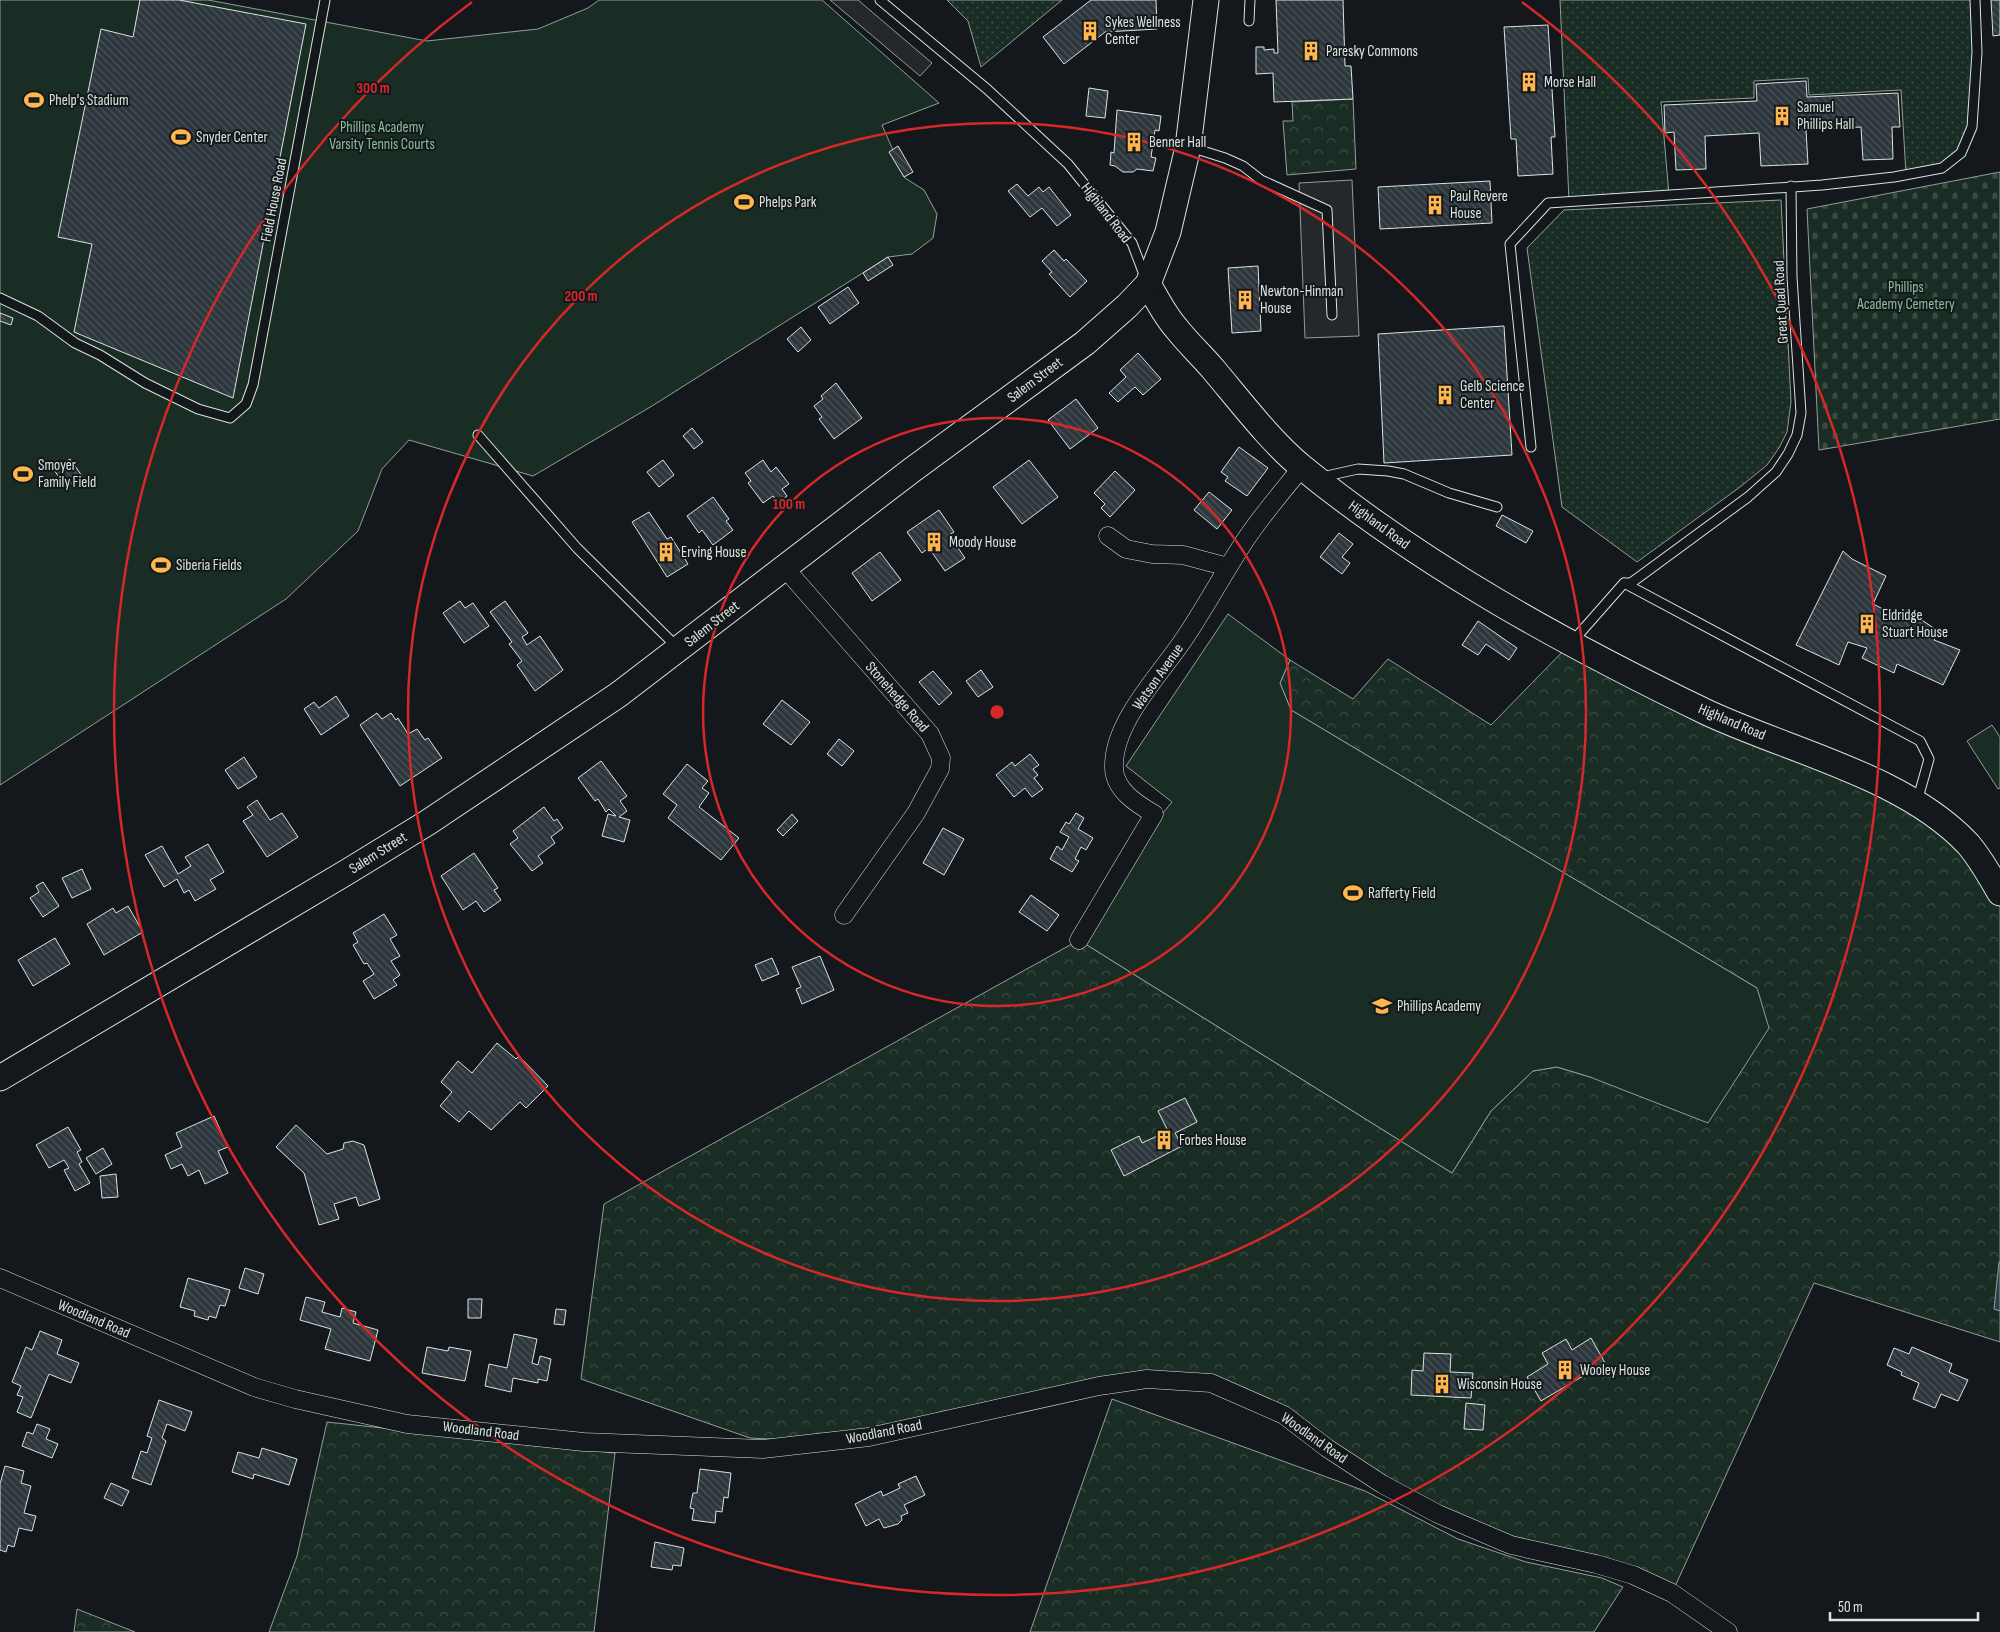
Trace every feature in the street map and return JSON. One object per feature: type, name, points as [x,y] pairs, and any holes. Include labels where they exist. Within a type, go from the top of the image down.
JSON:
[{"type":"street","name":"Salem Street","points":[[0,1078],[428,822],[618,695],[784,567],[1085,343],[1127,306],[1148,284],[1168,232],[1188,147],[1206,0]]},
{"type":"street","name":"Highland Road","points":[[1148,284],[1175,327],[1202,355],[1252,416],[1309,472],[1358,512],[1486,595],[1572,643],[1709,713],[1879,783],[1932,813],[1967,843],[1982,863],[2000,894]]},
{"type":"street","name":"Watson Avenue","points":[[1079,940],[1154,814],[1138,805],[1120,788],[1114,769],[1117,743],[1138,701],[1183,640],[1244,541],[1309,472]]},
{"type":"street","points":[[1108,536],[1126,549],[1152,554],[1183,555],[1228,567]]},
{"type":"street","name":"Stonehedge Road","points":[[784,567],[930,734],[941,758],[940,769],[923,803],[844,914]]},
{"type":"street","name":"Woodland Road","points":[[0,1278],[254,1387],[296,1399],[407,1424],[584,1442],[763,1449],[806,1445],[869,1437],[1099,1386],[1147,1379],[1211,1383],[1284,1415],[1327,1448],[1382,1484],[1438,1514],[1511,1545],[1596,1564],[1633,1575],[1672,1593],[1728,1632]]},
{"type":"lane","name":"Field House Road","points":[[0,298],[38,316],[75,343],[100,355],[145,383],[198,410],[230,418],[246,404],[253,385],[325,0]]},
{"type":"lane","name":"Highland Road","points":[[880,0],[987,89],[1068,164],[1132,243],[1148,284]]},
{"type":"lane","points":[[1249,22],[1250,0]]},
{"type":"lane","points":[[1531,447],[1510,244],[1548,203],[1894,177],[1942,168],[1961,153],[1972,126],[1977,52],[1975,0]]},
{"type":"lane","points":[[1188,147],[1225,158],[1243,166],[1261,180],[1327,210],[1332,315]]},
{"type":"lane","name":"Great Quad Road","points":[[1572,643],[1624,583],[1631,583],[1748,498],[1776,472],[1788,454],[1797,434],[1801,413],[1792,277],[1791,186]]},
{"type":"lane","points":[[478,435],[577,548],[680,649]]},
{"type":"lane","points":[[1309,472],[1374,468],[1404,474],[1449,493],[1497,507]]},
{"type":"lane","points":[[1624,583],[1920,741],[1928,758],[1920,791],[1912,802]]},
{"type":"green space","name":"Phillips Academy Varsity Tennis Courts","points":[[0,0],[208,0],[427,41],[538,29],[588,8],[599,0],[822,0],[939,103],[882,125],[905,178],[924,190],[937,214],[933,238],[912,254],[888,257],[652,406],[533,476],[409,440],[382,469],[358,531],[286,599],[0,785]]},
{"type":"green space","points":[[947,0],[1062,0],[981,67],[968,21]]},
{"type":"green space","points":[[1560,0],[1975,0],[1972,127],[1961,153],[1942,168],[1906,174],[1901,90],[1809,95],[1808,78],[1754,81],[1754,98],[1661,102],[1669,195],[1569,201]]},
{"type":"green space","points":[[1353,99],[1356,169],[1287,175],[1283,121],[1293,121],[1292,102]]},
{"type":"green space","name":"Phillips Academy Cemetery","points":[[2000,172],[2000,419],[1819,450],[1807,209]]},
{"type":"green space","points":[[1781,200],[1791,402],[1787,432],[1767,465],[1637,562],[1562,507],[1527,248],[1564,210]]},
{"type":"green space","name":"Rafferty Field","points":[[1228,614],[1290,660],[1280,683],[1291,710],[1757,988],[1769,1028],[1708,1123],[1590,1077],[1557,1067],[1533,1071],[1491,1111],[1452,1173],[1079,940],[1136,846],[1172,802],[1126,766]]},
{"type":"green space","points":[[1571,643],[1932,813],[2000,899],[2000,1342],[1814,1283],[1672,1593],[1459,1524],[1284,1415],[1211,1383],[1147,1379],[829,1442],[750,1438],[581,1379],[604,1204],[1079,940],[1452,1173],[1491,1111],[1533,1071],[1557,1067],[1590,1077],[1757,988],[1291,710],[1280,683],[1290,660],[1353,699],[1388,659],[1491,725]]},
{"type":"green space","points":[[1992,725],[2000,737],[2000,788],[1998,789],[1967,741]]},
{"type":"green space","points":[[1112,1399],[1365,1491],[1458,1539],[1526,1562],[1602,1578],[1623,1587],[1594,1632],[1030,1632]]},
{"type":"green space","points":[[327,1422],[615,1453],[594,1632],[269,1632],[297,1556]]},
{"type":"green space","points":[[77,1609],[135,1632],[74,1632]]},
{"type":"shaded area","points":[[830,0],[858,0],[932,63],[920,76]]},
{"type":"shaded area","points":[[1352,180],[1359,336],[1305,338],[1299,183]]},
{"type":"water","points":[[2000,1262],[2000,1311],[1994,1309]]},
{"type":"building","name":"Snyder Center","points":[[140,0],[179,0],[306,24],[233,398],[74,332],[92,244],[58,237],[101,29],[133,37]]},
{"type":"building","name":"Sykes Wellness Center","points":[[1091,0],[1156,0],[1157,29],[1105,32],[1064,64],[1043,37]]},
{"type":"building","name":"Paresky Commons","points":[[1276,0],[1343,0],[1345,66],[1351,66],[1353,99],[1274,102],[1273,73],[1256,74],[1256,47],[1264,47],[1264,50],[1274,49],[1274,53],[1278,53]]},
{"type":"building","points":[[1991,0],[2000,0],[2000,35],[1993,36]]},
{"type":"building","name":"Morse Hall","points":[[1548,25],[1555,137],[1551,137],[1553,174],[1518,176],[1516,139],[1511,139],[1504,27]]},
{"type":"building","name":"Samuel Phillips Hall","points":[[1806,81],[1807,97],[1898,93],[1900,127],[1892,127],[1893,159],[1863,160],[1861,127],[1806,130],[1808,164],[1761,166],[1759,133],[1705,136],[1706,169],[1676,170],[1674,132],[1665,133],[1664,105],[1757,101],[1756,84]]},
{"type":"building","points":[[1089,88],[1108,91],[1105,118],[1086,116]]},
{"type":"building","name":"Benner Hall","points":[[1117,110],[1161,116],[1159,131],[1155,130],[1151,157],[1156,158],[1153,171],[1137,169],[1133,172],[1123,172],[1110,165],[1111,152],[1114,153]]},
{"type":"building","points":[[898,146],[913,172],[904,177],[889,152]]},
{"type":"building","name":"Paul Revere House","points":[[1490,181],[1492,223],[1380,229],[1378,187]]},
{"type":"building","points":[[1017,184],[1028,196],[1039,187],[1043,192],[1049,187],[1071,215],[1057,226],[1042,208],[1030,217],[1008,191]]},
{"type":"building","points":[[1054,250],[1064,261],[1066,259],[1087,281],[1070,297],[1049,274],[1052,272],[1042,261]]},
{"type":"building","points":[[888,257],[893,265],[868,281],[863,273]]},
{"type":"building","name":"Newton-Hinman House","points":[[1258,266],[1261,331],[1232,333],[1228,268]]},
{"type":"building","points":[[848,287],[859,303],[830,324],[818,307]]},
{"type":"building","points":[[0,313],[13,318],[11,325],[0,321]]},
{"type":"building","name":"Gelb Science Center","points":[[1504,326],[1512,455],[1384,463],[1378,334]]},
{"type":"building","points":[[801,327],[811,340],[798,352],[787,339]]},
{"type":"building","points":[[1138,353],[1161,379],[1143,395],[1135,387],[1118,402],[1109,393],[1126,377],[1120,370]]},
{"type":"building","points":[[836,383],[862,418],[834,439],[819,419],[822,417],[814,406],[823,399],[821,396]]},
{"type":"building","points":[[1076,399],[1098,428],[1070,449],[1048,420]]},
{"type":"building","points":[[692,428],[703,442],[694,449],[683,436]]},
{"type":"building","points":[[1239,447],[1268,468],[1247,496],[1225,481],[1228,477],[1221,472]]},
{"type":"building","points":[[70,459],[82,476],[66,487],[54,470]]},
{"type":"building","points":[[663,460],[674,475],[659,487],[647,472]]},
{"type":"building","points":[[763,460],[771,472],[776,467],[789,484],[782,489],[787,496],[778,503],[773,496],[763,503],[748,483],[751,481],[745,473]]},
{"type":"building","points":[[1029,460],[1058,497],[1022,524],[993,487]]},
{"type":"building","points":[[1115,471],[1135,490],[1110,517],[1101,508],[1105,504],[1094,493]]},
{"type":"building","points":[[1209,492],[1232,510],[1217,529],[1194,510]]},
{"type":"building","points":[[713,497],[729,519],[726,521],[733,530],[713,545],[702,530],[699,533],[687,516]]},
{"type":"building","name":"Moody House","points":[[939,510],[954,532],[949,535],[965,558],[945,571],[929,548],[922,553],[907,532]]},
{"type":"building","name":"Erving House","points":[[649,512],[667,539],[671,537],[688,564],[667,577],[632,522]]},
{"type":"building","points":[[1502,515],[1533,531],[1526,543],[1496,526]]},
{"type":"building","points":[[1339,533],[1353,544],[1342,557],[1350,563],[1342,574],[1320,557]]},
{"type":"building","name":"Eldridge Stuart House","points":[[1843,551],[1852,559],[1886,576],[1873,604],[1895,615],[1907,610],[1941,633],[1934,640],[1960,650],[1943,685],[1897,664],[1894,673],[1862,658],[1867,648],[1848,642],[1839,665],[1796,645]]},
{"type":"building","points":[[880,552],[901,580],[872,601],[852,573]]},
{"type":"building","points":[[460,601],[465,608],[473,603],[489,626],[464,643],[443,613]]},
{"type":"building","points":[[505,601],[528,633],[522,637],[527,645],[540,636],[563,670],[535,691],[517,665],[522,661],[509,644],[512,642],[490,612]]},
{"type":"building","points":[[1478,621],[1517,648],[1509,660],[1486,644],[1478,655],[1462,645]]},
{"type":"building","points":[[981,670],[993,687],[978,697],[966,681]]},
{"type":"building","points":[[933,671],[952,693],[939,705],[919,682]]},
{"type":"building","points":[[336,696],[349,716],[321,735],[304,709],[314,702],[319,708]]},
{"type":"building","points":[[782,700],[810,722],[791,745],[763,724]]},
{"type":"building","points":[[377,713],[382,719],[391,713],[396,720],[398,718],[408,734],[417,729],[425,740],[428,738],[442,758],[400,786],[360,725]]},
{"type":"building","points":[[839,739],[854,751],[842,766],[827,754]]},
{"type":"building","points":[[1030,754],[1039,765],[1033,769],[1038,775],[1034,778],[1043,789],[1032,797],[1025,788],[1014,797],[996,775],[1012,762],[1015,766]]},
{"type":"building","points":[[244,757],[257,777],[238,789],[225,770]]},
{"type":"building","points":[[601,761],[627,796],[620,801],[627,811],[619,817],[630,820],[624,842],[602,836],[608,814],[616,816],[609,809],[606,812],[598,799],[595,801],[578,778]]},
{"type":"building","points":[[687,764],[708,781],[702,788],[709,793],[699,807],[739,838],[721,860],[668,818],[677,805],[663,794]]},
{"type":"building","points":[[257,800],[270,820],[282,813],[298,837],[267,857],[243,821],[253,815],[247,807]]},
{"type":"building","points":[[544,807],[554,821],[557,819],[563,828],[551,837],[555,843],[538,856],[543,863],[532,871],[510,844],[518,838],[513,831]]},
{"type":"building","points":[[1076,813],[1084,818],[1078,829],[1093,838],[1086,850],[1081,847],[1075,859],[1079,861],[1072,872],[1050,859],[1057,846],[1062,850],[1069,837],[1060,832],[1066,822],[1069,824]]},
{"type":"building","points":[[792,814],[798,821],[783,836],[777,830]]},
{"type":"building","points":[[943,828],[964,839],[944,875],[923,863]]},
{"type":"building","points":[[208,844],[224,872],[210,880],[216,889],[195,901],[189,890],[184,893],[177,879],[164,887],[145,855],[162,846],[178,874],[191,866],[185,857]]},
{"type":"building","points":[[474,853],[498,888],[494,890],[501,900],[484,912],[476,901],[463,910],[441,876]]},
{"type":"building","points":[[82,869],[91,889],[72,898],[62,878]]},
{"type":"building","points":[[43,882],[59,906],[43,917],[30,898],[39,892],[36,886]]},
{"type":"building","points":[[1031,895],[1059,915],[1047,931],[1019,912]]},
{"type":"building","points":[[128,906],[143,932],[104,955],[87,924],[113,908],[116,913]]},
{"type":"building","points":[[384,914],[397,935],[390,939],[400,956],[391,961],[400,975],[393,980],[397,985],[374,999],[363,981],[374,974],[367,963],[364,964],[353,945],[358,942],[353,933]]},
{"type":"building","points":[[55,938],[70,964],[33,986],[18,960]]},
{"type":"building","points":[[820,956],[834,990],[802,1004],[796,989],[801,987],[792,967]]},
{"type":"building","points":[[772,958],[779,974],[762,981],[755,965]]},
{"type":"building","points":[[497,1043],[516,1059],[519,1056],[548,1086],[526,1108],[520,1102],[491,1130],[469,1111],[459,1122],[440,1106],[452,1092],[441,1082],[458,1061],[472,1073]]},
{"type":"building","name":"Forbes House","points":[[1185,1098],[1197,1122],[1175,1133],[1182,1146],[1124,1176],[1111,1150],[1139,1136],[1142,1143],[1168,1131],[1158,1111]]},
{"type":"building","points":[[214,1116],[228,1147],[218,1151],[228,1173],[205,1184],[199,1170],[188,1176],[182,1164],[171,1169],[165,1155],[182,1147],[176,1133]]},
{"type":"building","points":[[296,1125],[327,1154],[343,1149],[344,1143],[353,1141],[364,1145],[380,1199],[359,1206],[356,1197],[334,1204],[339,1219],[319,1225],[304,1173],[276,1147]]},
{"type":"building","points":[[68,1127],[81,1150],[77,1152],[82,1162],[79,1164],[90,1183],[75,1191],[64,1170],[69,1168],[64,1160],[49,1168],[36,1145]]},
{"type":"building","points":[[103,1148],[112,1164],[96,1174],[86,1158]]},
{"type":"building","points":[[116,1174],[118,1197],[102,1198],[100,1176]]},
{"type":"building","points":[[245,1268],[264,1274],[258,1294],[239,1288]]},
{"type":"building","points":[[188,1278],[230,1290],[225,1306],[220,1305],[216,1318],[209,1316],[208,1320],[194,1316],[195,1311],[180,1307]]},
{"type":"building","points":[[306,1297],[325,1302],[322,1312],[340,1317],[342,1308],[356,1312],[353,1323],[378,1330],[370,1361],[325,1349],[331,1329],[300,1320]]},
{"type":"building","points":[[468,1299],[482,1299],[481,1318],[468,1318]]},
{"type":"building","points":[[556,1309],[566,1310],[564,1325],[554,1324]]},
{"type":"building","points":[[40,1331],[62,1340],[57,1354],[79,1363],[71,1383],[49,1374],[31,1418],[17,1412],[23,1397],[17,1395],[21,1386],[12,1382],[26,1347],[32,1350]]},
{"type":"building","points":[[514,1334],[537,1339],[532,1363],[538,1365],[540,1356],[551,1359],[547,1381],[538,1379],[538,1383],[513,1378],[511,1392],[485,1386],[489,1364],[507,1368]]},
{"type":"building","name":"Wooley House","points":[[1591,1338],[1605,1363],[1541,1401],[1527,1377],[1548,1364],[1542,1353],[1566,1339],[1572,1350]]},
{"type":"building","points":[[427,1347],[448,1351],[449,1347],[471,1351],[465,1381],[422,1373]]},
{"type":"building","points":[[1912,1347],[1952,1364],[1949,1372],[1968,1380],[1958,1401],[1941,1394],[1935,1408],[1913,1399],[1919,1383],[1901,1375],[1902,1372],[1887,1365],[1894,1348],[1909,1354]]},
{"type":"building","name":"Wisconsin House","points":[[1424,1353],[1451,1354],[1450,1372],[1473,1373],[1471,1398],[1411,1395],[1412,1370],[1423,1371]]},
{"type":"building","points":[[159,1400],[192,1412],[185,1431],[167,1424],[162,1438],[166,1441],[151,1485],[132,1478],[141,1451],[147,1453],[152,1438],[147,1436]]},
{"type":"building","points":[[1466,1403],[1485,1405],[1483,1430],[1464,1429]]},
{"type":"building","points":[[37,1424],[50,1429],[46,1439],[58,1444],[52,1458],[22,1446],[27,1432],[33,1434]]},
{"type":"building","points":[[262,1448],[297,1459],[289,1485],[254,1474],[253,1479],[232,1472],[238,1452],[259,1458]]},
{"type":"building","points":[[5,1466],[24,1471],[21,1483],[31,1486],[24,1513],[36,1516],[32,1531],[19,1528],[14,1547],[8,1545],[6,1552],[0,1550],[0,1484]]},
{"type":"building","points":[[700,1469],[731,1473],[728,1498],[724,1497],[722,1512],[716,1511],[715,1523],[692,1520],[694,1509],[690,1508],[693,1493],[697,1493]]},
{"type":"building","points":[[916,1476],[925,1495],[904,1505],[908,1513],[901,1516],[902,1520],[898,1524],[884,1528],[879,1519],[866,1526],[855,1504],[881,1491],[883,1496],[900,1488],[898,1484]]},
{"type":"building","points":[[111,1483],[129,1491],[122,1506],[104,1498]]},
{"type":"building","points":[[655,1542],[684,1548],[681,1566],[673,1565],[672,1570],[651,1567]]},
{"type":"place","name":"Sykes Wellness Center","points":[[1090,31]]},
{"type":"place","name":"Paresky Commons","points":[[1311,51]]},
{"type":"place","name":"Morse Hall","points":[[1529,82]]},
{"type":"place","name":"Phelp's Stadium","points":[[34,100]]},
{"type":"place","name":"Samuel Phillips Hall","points":[[1782,116]]},
{"type":"place","name":"Snyder Center","points":[[181,137]]},
{"type":"place","name":"Benner Hall","points":[[1134,142]]},
{"type":"place","name":"Phelps Park","points":[[744,202]]},
{"type":"place","name":"Paul Revere House","points":[[1435,205]]},
{"type":"place","name":"Newton-Hinman House","points":[[1245,300]]},
{"type":"place","name":"Gelb Science Center","points":[[1445,395]]},
{"type":"place","name":"Smoyer Family Field","points":[[23,474]]},
{"type":"place","name":"Moody House","points":[[934,542]]},
{"type":"place","name":"Erving House","points":[[666,552]]},
{"type":"place","name":"Siberia Fields","points":[[161,565]]},
{"type":"place","name":"Eldridge Stuart House","points":[[1867,624]]},
{"type":"place","name":"Rafferty Field","points":[[1353,893]]},
{"type":"place","name":"Phillips Academy","points":[[1382,1006]]},
{"type":"place","name":"Forbes House","points":[[1164,1140]]},
{"type":"place","name":"Wooley House","points":[[1565,1370]]},
{"type":"place","name":"Wisconsin House","points":[[1442,1384]]}]
